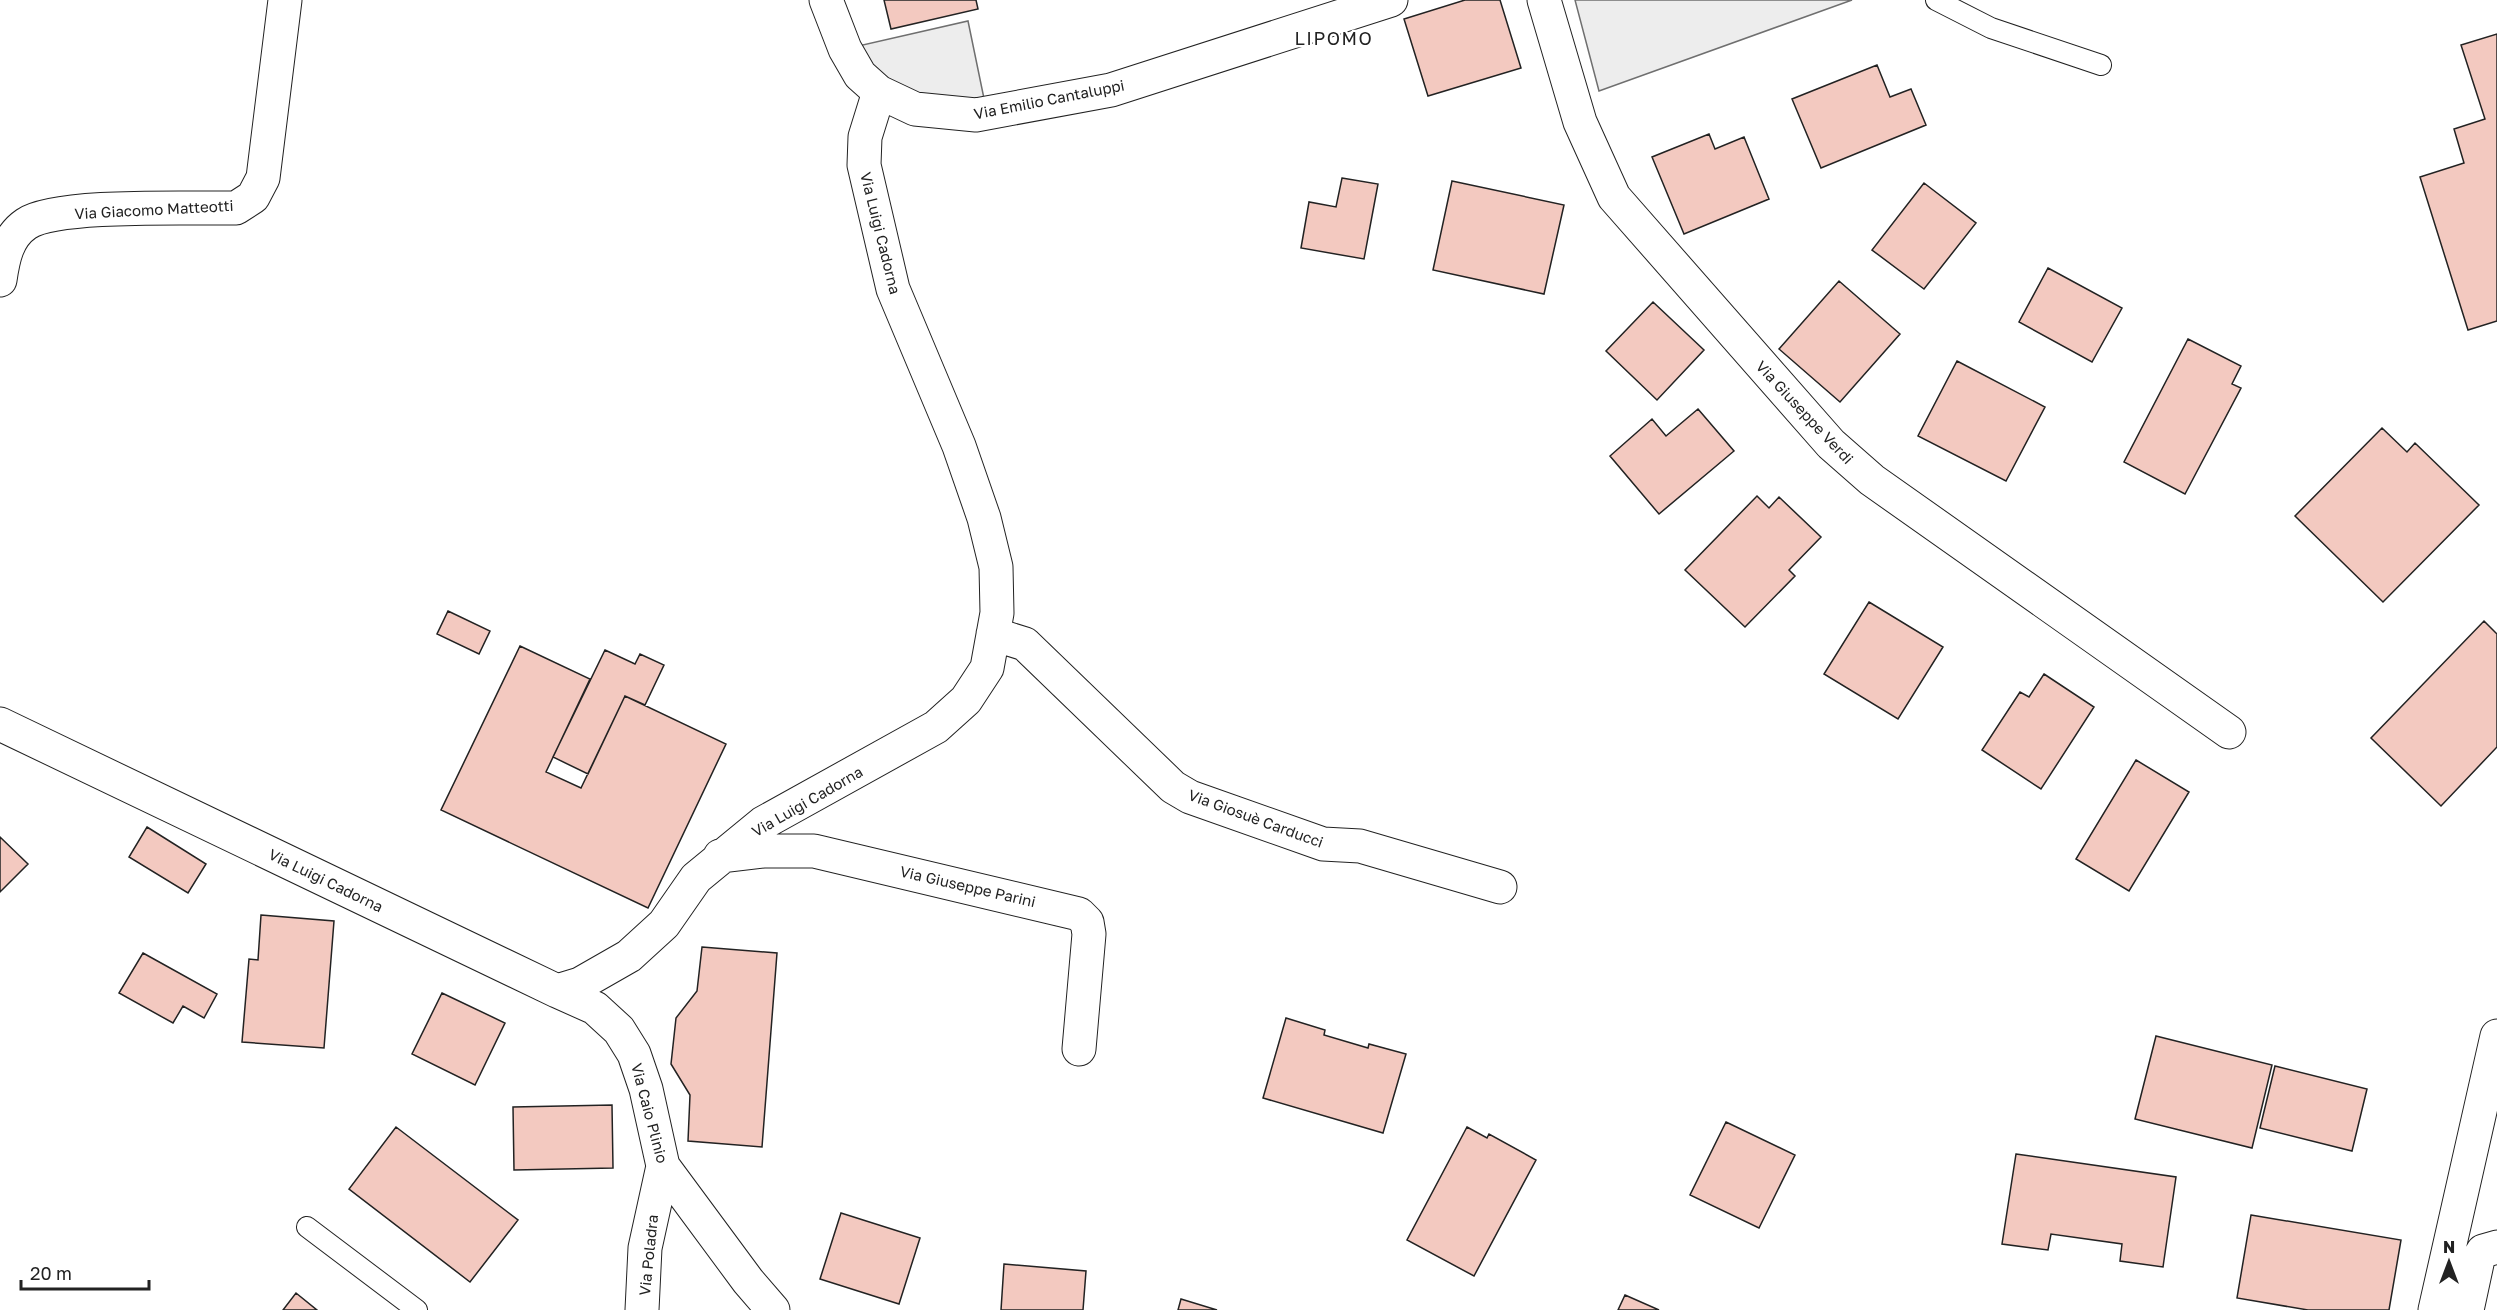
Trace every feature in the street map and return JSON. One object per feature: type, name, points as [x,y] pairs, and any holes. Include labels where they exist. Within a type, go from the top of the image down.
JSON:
[{"type":"street","name":"Via Giacomo Matteotti","points":[[0,280],[6,249],[6,226],[26,224],[81,210],[236,208],[253,197],[263,178],[285,0]]},
{"type":"street","name":"Via Emilio Cantaluppi","points":[[826,0],[844,49],[860,75],[879,92],[915,109],[976,116],[1111,90],[1391,0]]},
{"type":"street","name":"Via Giuseppe Verdi","points":[[1544,0],[1580,123],[1614,197],[1831,444],[1872,480],[2229,732]]},
{"type":"street","name":"Via Luigi Cadorna","points":[[6,732],[557,991],[606,972],[646,943],[663,924],[696,878],[720,856],[764,823],[936,727],[966,700],[987,668],[997,613],[996,567],[984,518],[959,446],[892,289],[864,165],[865,137],[879,92]]},
{"type":"street","name":"Via Giosuè Carducci","points":[[993,634],[1025,644],[1173,787],[1190,797],[1323,844],[1360,846],[1500,887]]},
{"type":"street","name":"Via Giuseppe Parini","points":[[720,856],[814,851],[1079,914],[1087,922],[1089,934],[1080,1049]]},
{"type":"street","name":"Via Caio Plinio","points":[[557,991],[595,1008],[619,1030],[634,1054],[646,1089],[663,1166],[748,1281],[773,1310]]},
{"type":"street","points":[[2435,1310],[2497,1036]]},
{"type":"street","name":"Via Poladra","points":[[642,1310],[645,1248],[663,1166]]},
{"type":"street","points":[[2468,1310],[2478,1259],[2483,1251],[2497,1247]]},
{"type":"lane","points":[[1936,0],[1990,28],[2101,64]]},
{"type":"lane","points":[[307,1227],[417,1310]]},
{"type":"shaded area","points":[[1575,0],[1852,0],[1599,91]]},
{"type":"shaded area","points":[[968,21],[987,113],[939,113],[845,49]]},
{"type":"building","points":[[884,0],[976,0],[978,9],[891,29]]},
{"type":"building","points":[[1465,0],[1500,0],[1521,68],[1428,96],[1404,19]]},
{"type":"building","points":[[2497,34],[2497,321],[2468,330],[2420,177],[2464,163],[2454,129],[2485,119],[2461,45]]},
{"type":"building","points":[[1877,65],[1890,97],[1911,89],[1926,125],[1821,168],[1792,99]]},
{"type":"building","points":[[1709,134],[1715,149],[1744,137],[1769,199],[1684,234],[1652,157]]},
{"type":"building","points":[[1342,178],[1378,184],[1364,259],[1301,248],[1309,202],[1336,207]]},
{"type":"building","points":[[1452,181],[1564,205],[1544,294],[1433,270]]},
{"type":"building","points":[[1924,183],[1976,223],[1924,289],[1872,250]]},
{"type":"building","points":[[2048,268],[2122,308],[2092,362],[2019,322]]},
{"type":"building","points":[[1839,281],[1900,334],[1840,402],[1779,349]]},
{"type":"building","points":[[1653,302],[1704,350],[1657,400],[1606,351]]},
{"type":"building","points":[[2188,339],[2241,366],[2232,384],[2241,388],[2185,494],[2124,462]]},
{"type":"building","points":[[1957,361],[2045,407],[2006,481],[1918,436]]},
{"type":"building","points":[[1698,409],[1734,451],[1659,514],[1610,456],[1652,419],[1666,436]]},
{"type":"building","points":[[2382,428],[2407,452],[2415,443],[2479,505],[2383,602],[2295,516]]},
{"type":"building","points":[[1757,496],[1769,508],[1779,497],[1821,537],[1789,570],[1795,576],[1745,627],[1685,570]]},
{"type":"building","points":[[1869,602],[1943,647],[1898,719],[1824,674]]},
{"type":"building","points":[[448,611],[490,631],[479,654],[437,634]]},
{"type":"building","points":[[2484,621],[2497,634],[2497,747],[2441,806],[2371,738]]},
{"type":"building","points":[[520,646],[590,679],[546,772],[581,788],[625,696],[726,744],[648,908],[441,810]]},
{"type":"building","points":[[605,650],[635,664],[640,654],[664,665],[645,705],[625,696],[588,774],[553,757]]},
{"type":"building","points":[[2044,674],[2094,707],[2041,789],[1982,750],[2020,692],[2029,697]]},
{"type":"building","points":[[2136,760],[2189,792],[2129,891],[2076,859]]},
{"type":"building","points":[[147,827],[206,864],[188,893],[129,857]]},
{"type":"building","points":[[0,837],[28,864],[0,892]]},
{"type":"building","points":[[261,915],[334,921],[324,1048],[242,1042],[249,959],[258,960]]},
{"type":"building","points":[[702,947],[777,953],[762,1147],[688,1141],[690,1095],[671,1064],[676,1018],[697,991]]},
{"type":"building","points":[[143,953],[217,994],[204,1018],[183,1006],[173,1023],[119,993]]},
{"type":"building","points":[[442,993],[505,1023],[475,1085],[412,1054]]},
{"type":"building","points":[[1286,1018],[1325,1030],[1324,1035],[1368,1048],[1369,1044],[1406,1054],[1383,1133],[1263,1098]]},
{"type":"building","points":[[2156,1036],[2272,1065],[2252,1148],[2135,1119]]},
{"type":"building","points":[[2275,1066],[2367,1089],[2352,1151],[2260,1128]]},
{"type":"building","points":[[612,1105],[613,1168],[514,1170],[513,1107]]},
{"type":"building","points":[[1726,1122],[1795,1155],[1759,1228],[1690,1195]]},
{"type":"building","points":[[396,1127],[518,1220],[470,1282],[349,1189]]},
{"type":"building","points":[[1467,1127],[1487,1138],[1489,1134],[1536,1160],[1474,1276],[1407,1240]]},
{"type":"building","points":[[2016,1154],[2176,1177],[2163,1267],[2120,1261],[2122,1244],[2051,1234],[2048,1250],[2002,1244]]},
{"type":"building","points":[[841,1213],[920,1238],[899,1304],[820,1279]]},
{"type":"building","points":[[2251,1215],[2401,1240],[2389,1310],[2308,1310],[2237,1298]]},
{"type":"building","points":[[1004,1264],[1086,1271],[1083,1310],[1001,1310]]},
{"type":"building","points":[[296,1293],[317,1310],[283,1310]]},
{"type":"building","points":[[1625,1295],[1659,1310],[1618,1310]]},
{"type":"building","points":[[1181,1299],[1217,1310],[1178,1310]]},
{"type":"district","name":"LIPOMO","points":[[1334,38]]}]
